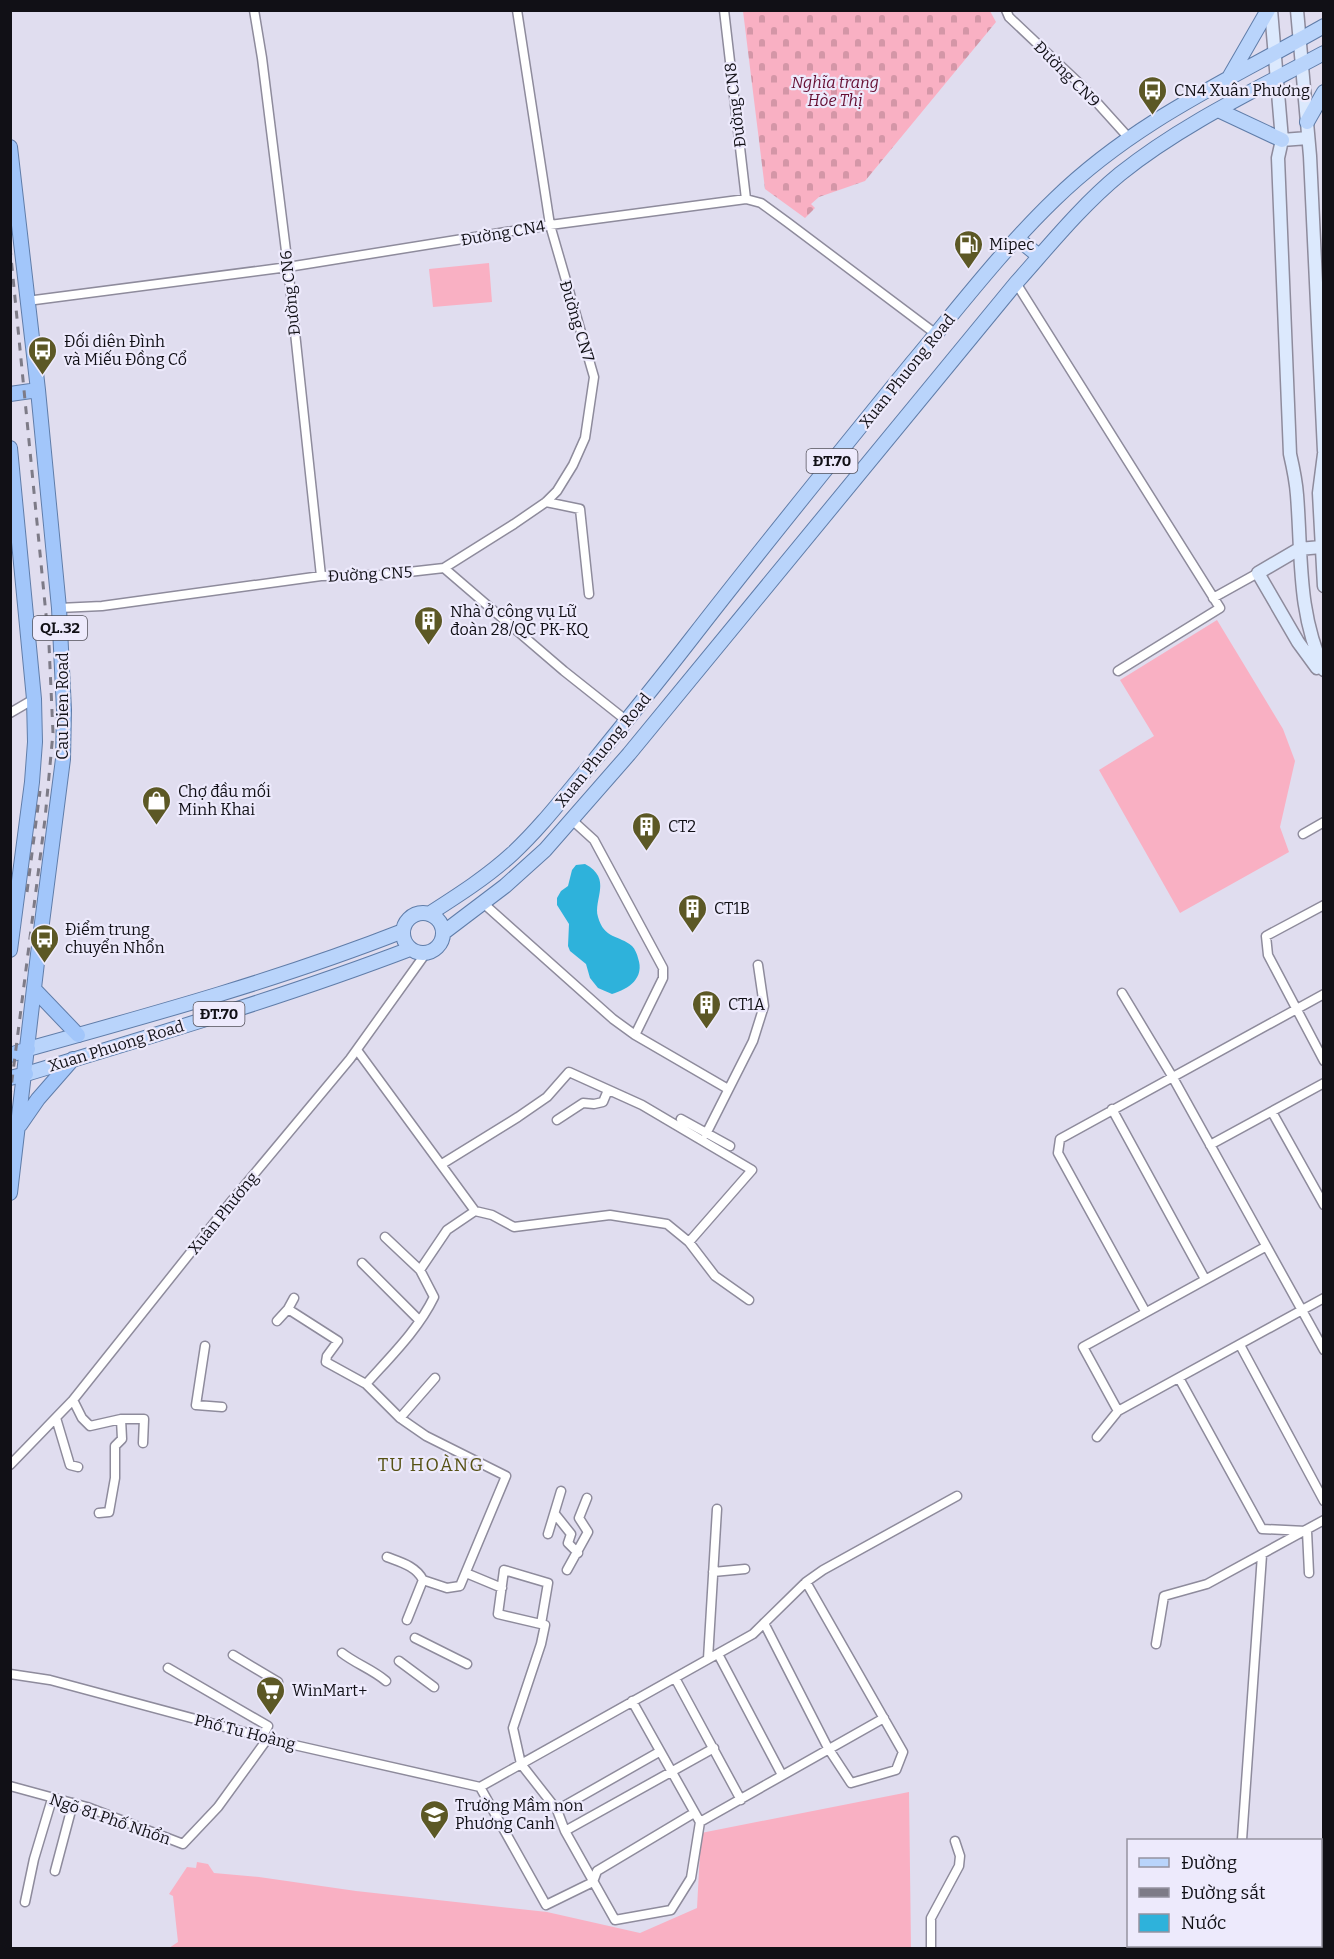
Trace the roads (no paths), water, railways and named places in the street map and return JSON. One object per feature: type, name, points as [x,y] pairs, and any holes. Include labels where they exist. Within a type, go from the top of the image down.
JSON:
[{"type":"highway","name":"Cau Dien Road","points":[[10,147],[38,390],[59,608],[64,710],[63,759],[10,1193]]},
{"type":"highway","points":[[10,394],[38,390]]},
{"type":"highway","name":"Cau Dien Road","points":[[10,448],[34,699],[35,742],[10,950]]},
{"type":"highway","points":[[34,989],[78,1035]]},
{"type":"highway","name":"ĐT.70","points":[[10,1055],[28,1049]]},
{"type":"highway","points":[[19,1127],[38,1099],[73,1059]]},
{"type":"highway","name":"ĐT.70","points":[[10,1078],[26,1074]]},
{"type":"main road","points":[[1270,10],[1282,140],[1278,158],[1290,454],[1297,493],[1299,549],[1306,619],[1323,670]]},
{"type":"main road","points":[[1230,76],[1270,10]]},
{"type":"main road","points":[[1296,10],[1307,122],[1322,397],[1323,452],[1319,493],[1323,585]]},
{"type":"main road","name":"Xuan Phuong Road","points":[[429,914],[479,881],[510,856],[540,827],[627,721],[765,544],[936,334],[1054,199],[1085,171],[1128,138],[1198,94],[1323,26]]},
{"type":"main road","name":"Xuan Phuong Road","points":[[443,933],[483,903],[532,861],[572,820],[1016,283],[1071,220],[1119,175],[1146,154],[1214,112],[1323,53]]},
{"type":"main road","points":[[1307,122],[1323,92]]},
{"type":"main road","points":[[1198,94],[1214,112],[1282,140],[1308,138]]},
{"type":"main road","points":[[1018,239],[1040,256]]},
{"type":"main road","points":[[1321,547],[1299,549],[1258,573],[1298,642],[1323,676]]},
{"type":"main road","points":[[429,914],[441,924],[443,933],[440,943],[436,949],[426,953],[417,952],[406,944],[402,931],[408,919],[413,915],[429,914]]},
{"type":"main road","name":"Xuan Phuong Road","points":[[28,1049],[339,955],[402,931]]},
{"type":"main road","name":"Xuan Phuong Road","points":[[26,1074],[290,992],[410,949]]},
{"type":"street","name":"Đường CN6","points":[[254,10],[288,267],[321,576]]},
{"type":"street","name":"Đường CN7","points":[[444,568],[470,554],[546,502],[557,490],[585,438],[594,377],[550,225],[517,10]]},
{"type":"street","name":"Đường CN8","points":[[724,10],[746,199]]},
{"type":"street","name":"Đường CN9","points":[[1006,10],[1009,17],[1082,86],[1128,138]]},
{"type":"street","name":"Đường CN4","points":[[27,301],[288,267],[550,225],[746,199]]},
{"type":"street","points":[[746,199],[761,203],[936,334]]},
{"type":"street","points":[[1016,283],[1220,608],[1118,671]]},
{"type":"street","points":[[546,502],[580,509],[589,594]]},
{"type":"street","points":[[444,568],[627,721]]},
{"type":"street","name":"Đường CN5","points":[[59,608],[102,606],[321,576],[382,575],[444,568]]},
{"type":"street","points":[[1213,597],[1258,573]]},
{"type":"street","points":[[10,713],[34,699]]},
{"type":"street","points":[[572,820],[594,840],[663,968],[663,978],[635,1035]]},
{"type":"street","points":[[1303,834],[1323,822]]},
{"type":"street","points":[[483,903],[613,1019],[635,1035],[728,1089]]},
{"type":"street","points":[[1323,905],[1266,936],[1268,955],[1323,1061]]},
{"type":"street","name":"Xuân Phương","points":[[10,1465],[73,1400],[230,1203],[357,1050],[426,953]]},
{"type":"street","points":[[706,1134],[753,1041],[764,1006],[758,965]]},
{"type":"street","points":[[1122,993],[1172,1076],[1323,1350]]},
{"type":"street","points":[[1144,1311],[1058,1153],[1060,1139],[1323,994]]},
{"type":"street","points":[[357,1050],[475,1211],[492,1215],[514,1227],[610,1215],[666,1224],[689,1242],[715,1276],[749,1300]]},
{"type":"street","points":[[442,1164],[479,1143],[547,1096],[568,1071],[642,1105],[752,1170],[689,1242]]},
{"type":"street","points":[[1210,1145],[1323,1083]]},
{"type":"street","points":[[557,1120],[583,1103],[603,1102],[608,1090]]},
{"type":"street","points":[[1112,1109],[1205,1280]]},
{"type":"street","points":[[1272,1112],[1323,1205]]},
{"type":"street","points":[[681,1119],[730,1146]]},
{"type":"street","points":[[420,1270],[447,1230],[475,1211]]},
{"type":"street","points":[[366,1384],[410,1334],[434,1297],[420,1270],[385,1237]]},
{"type":"street","points":[[1118,1411],[1083,1347],[1144,1311],[1265,1247]]},
{"type":"street","points":[[362,1263],[419,1320]]},
{"type":"street","points":[[277,1321],[294,1298]]},
{"type":"street","points":[[1096,1437],[1118,1411],[1240,1346],[1323,1298]]},
{"type":"street","points":[[288,1309],[338,1341],[327,1356],[326,1362],[366,1384],[400,1418],[426,1436],[506,1476],[460,1586],[447,1588],[423,1580],[420,1574],[410,1566],[387,1557]]},
{"type":"street","points":[[205,1346],[196,1405],[222,1407]]},
{"type":"street","points":[[1240,1346],[1323,1501]]},
{"type":"street","points":[[400,1418],[435,1378]]},
{"type":"street","points":[[1179,1378],[1263,1529],[1307,1531]]},
{"type":"street","points":[[73,1400],[82,1418],[90,1425],[121,1419],[144,1419],[143,1443]]},
{"type":"street","points":[[56,1418],[70,1465],[78,1467]]},
{"type":"street","points":[[99,1513],[109,1512],[115,1478],[115,1446],[122,1439],[121,1419]]},
{"type":"street","points":[[548,1534],[561,1491]]},
{"type":"street","points":[[694,1813],[597,1871],[593,1882],[546,1905],[480,1787],[753,1634],[806,1582],[822,1570],[957,1496]]},
{"type":"street","points":[[567,1570],[588,1532],[579,1518],[587,1498]]},
{"type":"street","points":[[708,1659],[717,1509]]},
{"type":"street","points":[[555,1514],[571,1534],[568,1543],[578,1553]]},
{"type":"street","points":[[1156,1644],[1164,1596],[1207,1584],[1307,1531],[1323,1520]]},
{"type":"street","points":[[1307,1531],[1309,1573]]},
{"type":"street","points":[[1242,1839],[1262,1555]]},
{"type":"street","points":[[713,1572],[745,1569]]},
{"type":"street","points":[[541,1624],[548,1582],[504,1570],[498,1614],[545,1625],[541,1644],[513,1728],[521,1764],[557,1810],[565,1832],[615,1920],[670,1910],[691,1878],[700,1822],[632,1701]]},
{"type":"street","points":[[466,1573],[502,1588]]},
{"type":"street","points":[[407,1620],[423,1580]]},
{"type":"street","points":[[764,1623],[828,1748],[851,1783],[896,1770],[903,1752],[806,1582]]},
{"type":"street","points":[[415,1638],[467,1664]]},
{"type":"street","points":[[342,1653],[386,1680]]},
{"type":"street","points":[[718,1654],[782,1775]]},
{"type":"street","points":[[233,1655],[278,1682]]},
{"type":"street","points":[[399,1661],[434,1688]]},
{"type":"street","points":[[168,1668],[268,1726],[265,1738]]},
{"type":"street","name":"Phố Tu Hoàng","points":[[10,1674],[50,1680],[265,1738],[480,1787]]},
{"type":"street","points":[[675,1678],[741,1800]]},
{"type":"street","points":[[700,1822],[884,1718]]},
{"type":"street","name":"Ngõ 81 Phố Nhổn","points":[[10,1786],[74,1803],[183,1844],[218,1807],[265,1738]]},
{"type":"street","points":[[565,1832],[714,1748]]},
{"type":"street","points":[[557,1810],[659,1752]]},
{"type":"street","points":[[25,1902],[34,1859],[52,1799]]},
{"type":"street","points":[[55,1870],[74,1803]]},
{"type":"street","points":[[931,1948],[932,1918],[959,1866],[960,1856],[956,1841]]},
{"type":"water","points":[[585,864],[598,876],[600,883],[597,910],[601,924],[608,933],[632,946],[640,965],[634,982],[612,994],[598,988],[590,978],[586,964],[570,951],[568,946],[569,924],[557,905],[557,898],[568,886],[572,870],[576,865]]},
{"type":"railway","points":[[10,247],[49,645],[53,733],[45,819],[10,1096]]},
{"type":"railway","points":[[27,892],[40,791]]},
{"type":"place","name":"CN4 Xuân Phương","points":[[1153,116]]},
{"type":"place","name":"Mipec","points":[[968,270]]},
{"type":"place","name":"Đối diện Đình và Miếu Đồng Cổ","points":[[43,376]]},
{"type":"place","name":"Nhà ở công vụ Lữ đoàn 28/QC PK-KQ","points":[[429,646]]},
{"type":"place","name":"Chợ đầu mối Minh Khai","points":[[157,826]]},
{"type":"place","name":"CT2","points":[[647,852]]},
{"type":"place","name":"CT1B","points":[[693,934]]},
{"type":"place","name":"Điểm trung chuyển Nhổn","points":[[44,964]]},
{"type":"place","name":"CT1A","points":[[707,1030]]},
{"type":"place","name":"WinMart+","points":[[271,1716]]},
{"type":"place","name":"Trường Mầm non Phương Canh","points":[[434,1840]]},
{"type":"district","name":"TU HOÀNG","points":[[431,1465]]},
{"type":"park label","name":"Nghĩa trang Hòe Thị","points":[[835,91]]}]
